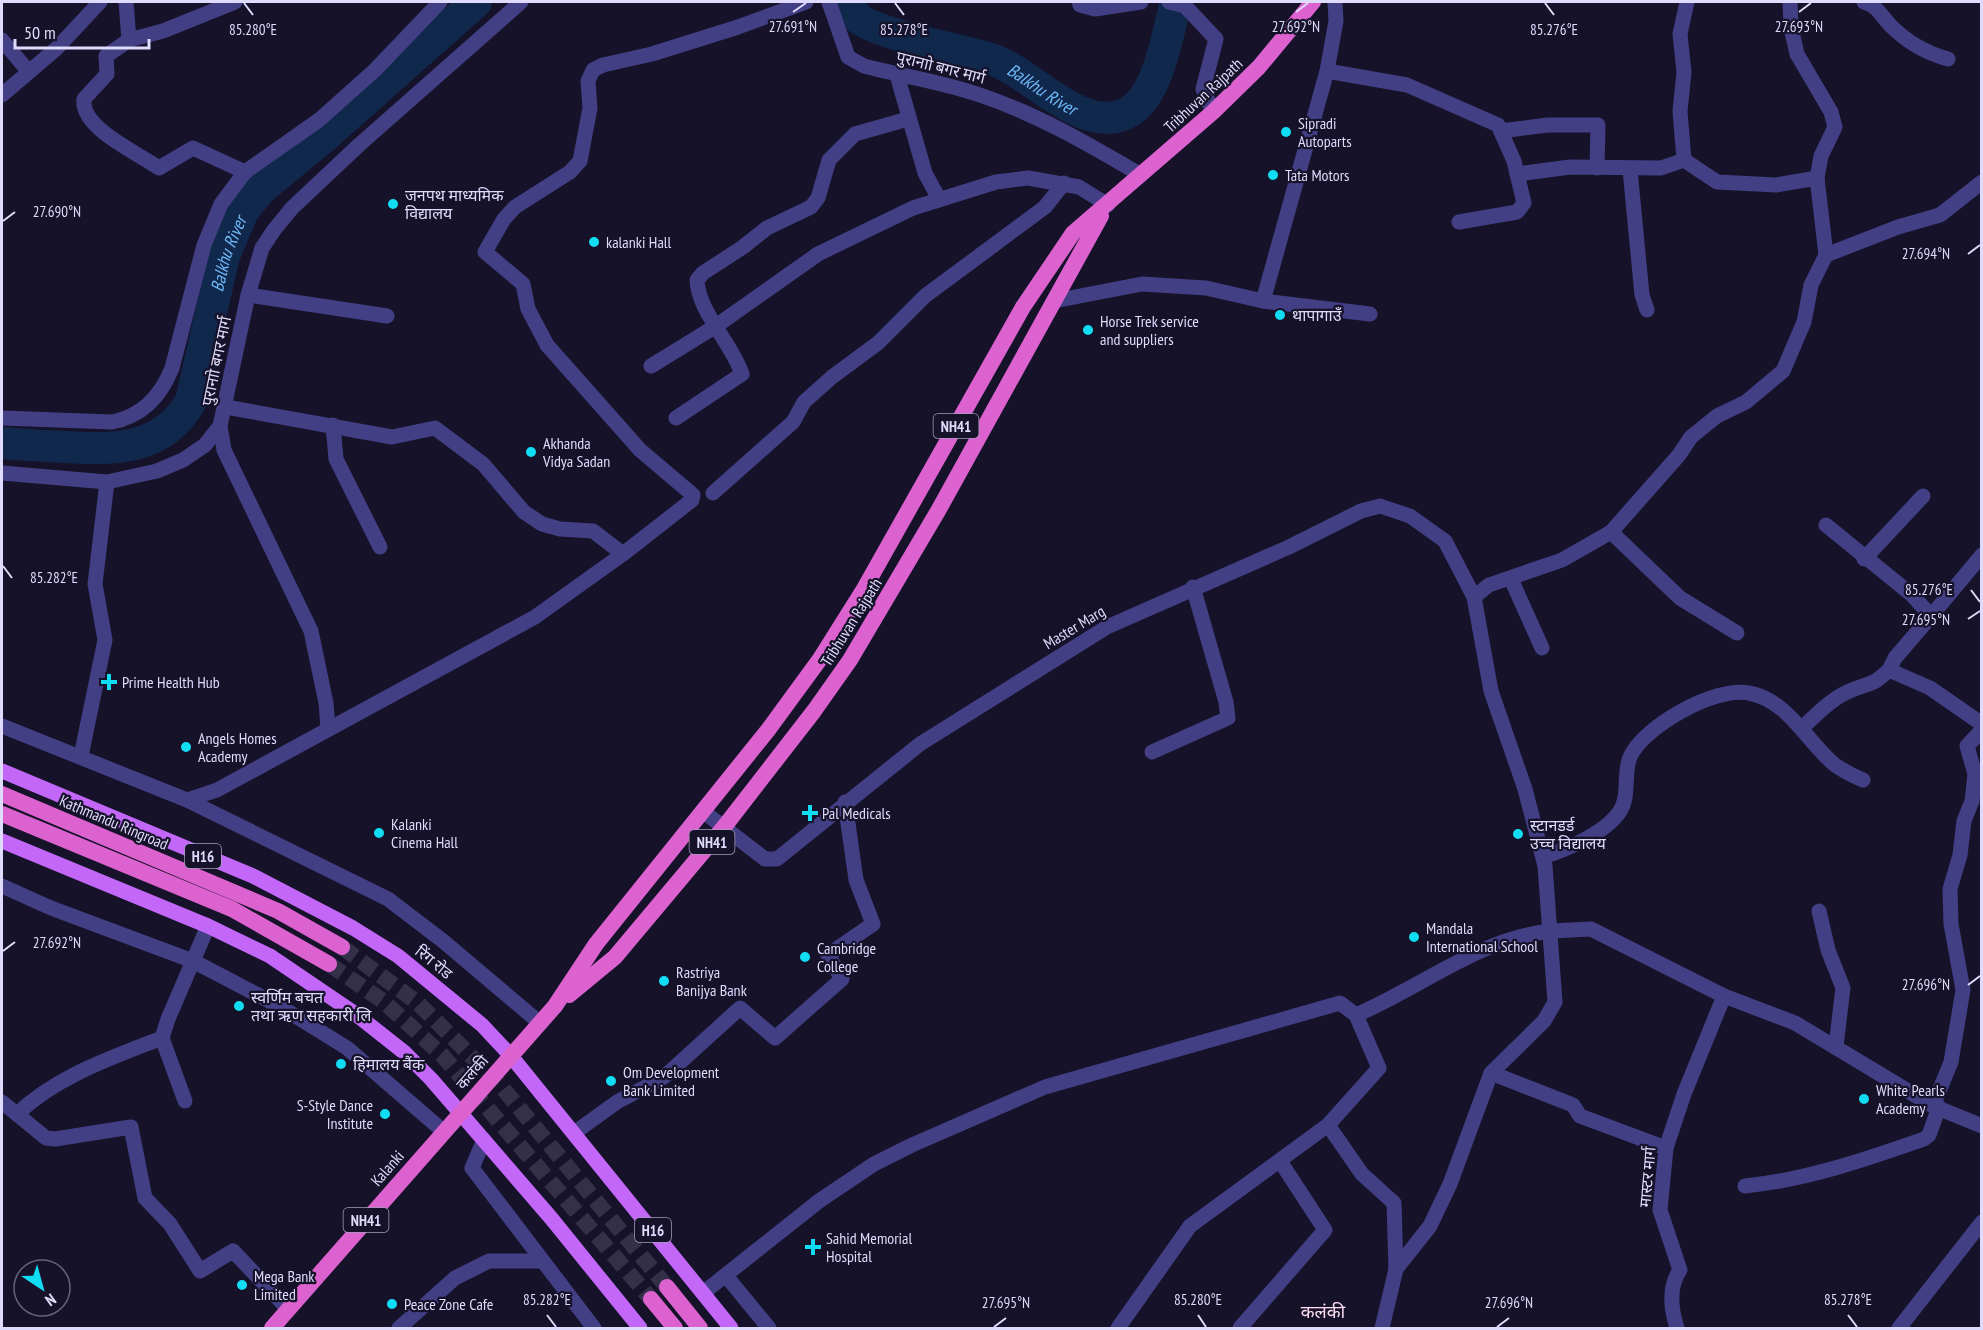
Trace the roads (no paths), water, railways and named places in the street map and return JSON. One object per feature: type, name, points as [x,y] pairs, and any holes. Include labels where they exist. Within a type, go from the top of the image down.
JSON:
[{"type":"highway","name":"Tribhuvan Rajpath","points":[[510,1056],[555,1006],[596,944],[704,812],[820,659],[864,589],[1053,259],[1073,233],[1213,112],[1259,67],[1313,2]]},
{"type":"highway","name":"Tribhuvan Rajpath","points":[[555,1006],[615,957],[724,827],[814,711],[850,660],[927,531],[1108,205]]},
{"type":"highway","name":"Kathmandu Ringroad","points":[[2,794],[278,911],[342,947]]},
{"type":"highway","points":[[2,814],[232,909],[329,964]]},
{"type":"highway","name":"कलंकी","points":[[461,1113],[510,1056]]},
{"type":"highway","name":"Kalanki","points":[[272,1329],[461,1113]]},
{"type":"highway","points":[[667,1287],[700,1329]]},
{"type":"highway","points":[[651,1299],[675,1329]]},
{"type":"main road","name":"रिंग रोड","points":[[2,771],[253,876],[353,928],[398,956],[482,1025],[510,1056],[731,1329]]},
{"type":"main road","points":[[2,842],[208,926],[270,956],[357,1015],[405,1053],[461,1113],[635,1327]]},
{"type":"street","points":[[2,95],[57,48],[100,2]]},
{"type":"street","points":[[126,2],[129,40]]},
{"type":"street","points":[[235,2],[163,31],[129,40],[106,56],[107,74],[84,99],[85,110],[102,133],[159,168],[193,148],[245,172]]},
{"type":"street","points":[[2,418],[112,422],[134,416],[153,401],[165,385],[172,368],[204,246],[221,204],[245,172],[326,114],[375,70],[440,2]]},
{"type":"street","name":"पुरानाो बगर मार्ग","points":[[2,473],[107,482],[157,471],[183,460],[205,445],[220,426],[226,407],[248,295],[262,248],[292,208],[359,145],[521,2]]},
{"type":"street","points":[[187,800],[217,790],[535,617],[623,555],[692,500],[693,495],[640,450],[547,345],[528,309],[523,284],[484,252],[504,219],[515,207],[570,172],[580,161],[590,108],[588,81],[593,70],[603,65],[652,54],[738,27],[806,2]]},
{"type":"street","name":"पुरानाो बगर मार्ग","points":[[829,2],[848,57],[864,66],[977,94],[1014,107],[1090,145],[1141,175]]},
{"type":"street","points":[[1078,2],[1080,5],[1095,9],[1141,2]]},
{"type":"street","points":[[1168,2],[1185,6],[1216,39],[1203,89],[1213,112]]},
{"type":"street","points":[[1263,301],[1327,71],[1336,21],[1335,2]]},
{"type":"street","points":[[1684,160],[1680,111],[1684,72],[1680,34],[1687,2]]},
{"type":"street","points":[[1474,597],[1490,585],[1562,560],[1611,532],[1649,490],[1691,437],[1717,416],[1746,402],[1783,371],[1803,322],[1811,285],[1826,255],[1817,178],[1821,156],[1835,127],[1832,112],[1797,54],[1791,27],[1790,2]]},
{"type":"street","points":[[1864,2],[1881,12],[1888,23],[1907,41],[1947,59]]},
{"type":"street","points":[[2,40],[29,72]]},
{"type":"street","points":[[1327,71],[1407,85],[1498,125],[1517,174],[1524,203],[1522,208],[1517,212],[1459,222]]},
{"type":"street","points":[[897,75],[925,173],[939,199]]},
{"type":"street","points":[[676,418],[742,374],[738,362],[697,288],[697,280],[703,273],[767,228],[811,207],[818,198],[830,160],[855,134],[908,119]]},
{"type":"street","points":[[1501,131],[1548,125],[1598,125],[1597,168]]},
{"type":"street","points":[[1517,174],[1570,167],[1630,170],[1661,168],[1684,160]]},
{"type":"street","points":[[1684,160],[1717,182],[1776,185],[1817,178]]},
{"type":"street","points":[[1630,170],[1642,295],[1647,310]]},
{"type":"street","points":[[651,366],[716,326],[818,254],[876,224],[939,199],[996,182],[1028,178],[1079,187],[1108,205]]},
{"type":"street","points":[[1826,255],[1940,215],[1982,182]]},
{"type":"street","points":[[713,493],[793,422],[804,402],[832,377],[878,343],[925,296],[1045,207],[1064,183]]},
{"type":"street","points":[[1054,301],[1142,284],[1198,286],[1263,301],[1370,314]]},
{"type":"street","points":[[248,295],[387,316]]},
{"type":"street","points":[[226,407],[392,437],[435,428],[483,464],[524,512],[542,524],[560,529],[593,531],[623,555]]},
{"type":"street","points":[[333,425],[336,459],[380,547]]},
{"type":"street","points":[[220,426],[224,450],[311,631],[326,703],[328,728]]},
{"type":"street","points":[[81,756],[105,640],[95,584],[107,482]]},
{"type":"street","points":[[1864,559],[1923,496]]},
{"type":"street","name":"Master Marg","points":[[704,812],[765,859],[771,861],[920,744],[1107,627],[1193,587],[1289,547],[1361,511],[1380,506],[1410,516],[1445,541],[1474,597],[1491,691],[1525,789],[1543,857],[1551,931],[1555,1002],[1544,1021],[1491,1073]]},
{"type":"street","points":[[1826,525],[1864,559],[1912,595],[1931,616]]},
{"type":"street","points":[[1611,532],[1680,598],[1737,633]]},
{"type":"street","points":[[1802,728],[1832,702],[1853,689],[1875,684],[1982,555]]},
{"type":"street","points":[[1511,579],[1542,648]]},
{"type":"street","points":[[1152,752],[1228,718],[1226,702],[1193,587]]},
{"type":"street","points":[[1889,669],[1930,688],[1982,724]]},
{"type":"street","points":[[1543,857],[1576,846],[1615,818],[1624,804],[1629,761],[1641,739],[1709,697],[1749,693],[1789,716],[1834,764],[1863,780]]},
{"type":"street","points":[[2,726],[187,800],[388,899],[540,1023]]},
{"type":"street","points":[[1745,1186],[1768,1184],[1859,1161],[1929,1135],[1951,1062],[1963,990],[1951,924],[1950,890],[1960,855],[1964,820],[1972,801],[1975,774],[1967,746],[1982,730]]},
{"type":"street","points":[[574,1133],[617,1102],[664,1077],[740,1008],[775,1038],[842,978],[828,955],[873,924],[856,880],[845,802]]},
{"type":"street","points":[[2,886],[51,908],[193,961],[281,1006],[347,1048],[443,1131]]},
{"type":"street","points":[[1819,911],[1828,950],[1843,988],[1836,1046]]},
{"type":"street","points":[[185,1101],[162,1038],[208,926]]},
{"type":"street","points":[[1356,1015],[1390,1001],[1477,954],[1536,932],[1591,929],[1724,996],[1795,1023],[1936,1106],[1982,1126]]},
{"type":"street","name":"मास्टर मार्ग","points":[[1677,1329],[1672,1306],[1673,1280],[1680,1270],[1660,1210],[1666,1148],[1684,1094],[1724,996]]},
{"type":"street","points":[[704,1293],[819,1202],[873,1164],[1045,1087],[1340,1003],[1356,1015],[1379,1068],[1328,1125],[1190,1226],[1118,1329]]},
{"type":"street","points":[[17,1114],[35,1097],[61,1083],[103,1061],[162,1038]]},
{"type":"street","points":[[1396,1269],[1430,1226],[1450,1184],[1491,1073],[1573,1105],[1580,1116],[1666,1148]]},
{"type":"street","points":[[2,1102],[46,1138],[55,1139],[131,1127],[145,1198],[170,1224],[200,1271],[233,1251],[288,1309]]},
{"type":"street","points":[[1328,1125],[1362,1174],[1394,1203],[1396,1269],[1382,1329]]},
{"type":"street","points":[[484,1140],[472,1168],[594,1329]]},
{"type":"street","points":[[1240,1329],[1324,1230],[1280,1161]]},
{"type":"street","points":[[1899,1329],[1982,1222]]},
{"type":"street","points":[[399,1329],[455,1278],[489,1261],[543,1261]]},
{"type":"street","points":[[727,1277],[769,1329]]},
{"type":"waterway","name":"Balkhu River","points":[[2,443],[85,448],[120,447],[152,438],[167,429],[180,417],[191,401],[224,256],[243,211],[260,190],[324,137],[476,2]]},
{"type":"waterway","name":"Balkhu River","points":[[849,2],[854,14],[866,23],[899,35],[991,59],[1023,76],[1074,109],[1091,116],[1108,118],[1125,114],[1137,106],[1146,95],[1160,64],[1176,2]]},
{"type":"tunnel","points":[[342,947],[418,1003],[501,1086],[667,1287]]},
{"type":"tunnel","points":[[329,964],[383,1001],[442,1055],[651,1299]]},
{"type":"place","name":"Sipradi Autoparts","points":[[1286,132]]},
{"type":"place","name":"Tata Motors","points":[[1273,175]]},
{"type":"place","name":"जनपथ माध्यमिक विद्यालय","points":[[393,204]]},
{"type":"place","name":"kalanki Hall","points":[[594,242]]},
{"type":"place","name":"थापागाउँ","points":[[1280,315]]},
{"type":"place","name":"Horse Trek service and suppliers","points":[[1088,330]]},
{"type":"place","name":"Akhanda Vidya Sadan","points":[[531,452]]},
{"type":"place","name":"Prime Health Hub","points":[[109,682]]},
{"type":"place","name":"Angels Homes Academy","points":[[186,747]]},
{"type":"place","name":"Pal Medicals","points":[[810,813]]},
{"type":"place","name":"Kalanki Cinema Hall","points":[[379,833]]},
{"type":"place","name":"स्टानडर्ड उच्च विद्यालय","points":[[1518,834]]},
{"type":"place","name":"Mandala International School","points":[[1414,937]]},
{"type":"place","name":"Cambridge College","points":[[805,957]]},
{"type":"place","name":"Rastriya Banijya Bank","points":[[664,981]]},
{"type":"place","name":"स्वर्णिम बचत तथा ऋण सहकारी लि","points":[[239,1006]]},
{"type":"place","name":"हिमालय बैंक","points":[[341,1064]]},
{"type":"place","name":"Om Development Bank Limited","points":[[611,1081]]},
{"type":"place","name":"White Pearls Academy","points":[[1864,1099]]},
{"type":"place","name":"S-Style Dance Institute","points":[[385,1114]]},
{"type":"place","name":"Sahid Memorial Hospital","points":[[813,1247]]},
{"type":"place","name":"Mega Bank Limited","points":[[242,1285]]},
{"type":"place","name":"Peace Zone Cafe","points":[[392,1304]]},
{"type":"district","name":"कलंकी","points":[[1323,1311]]}]
